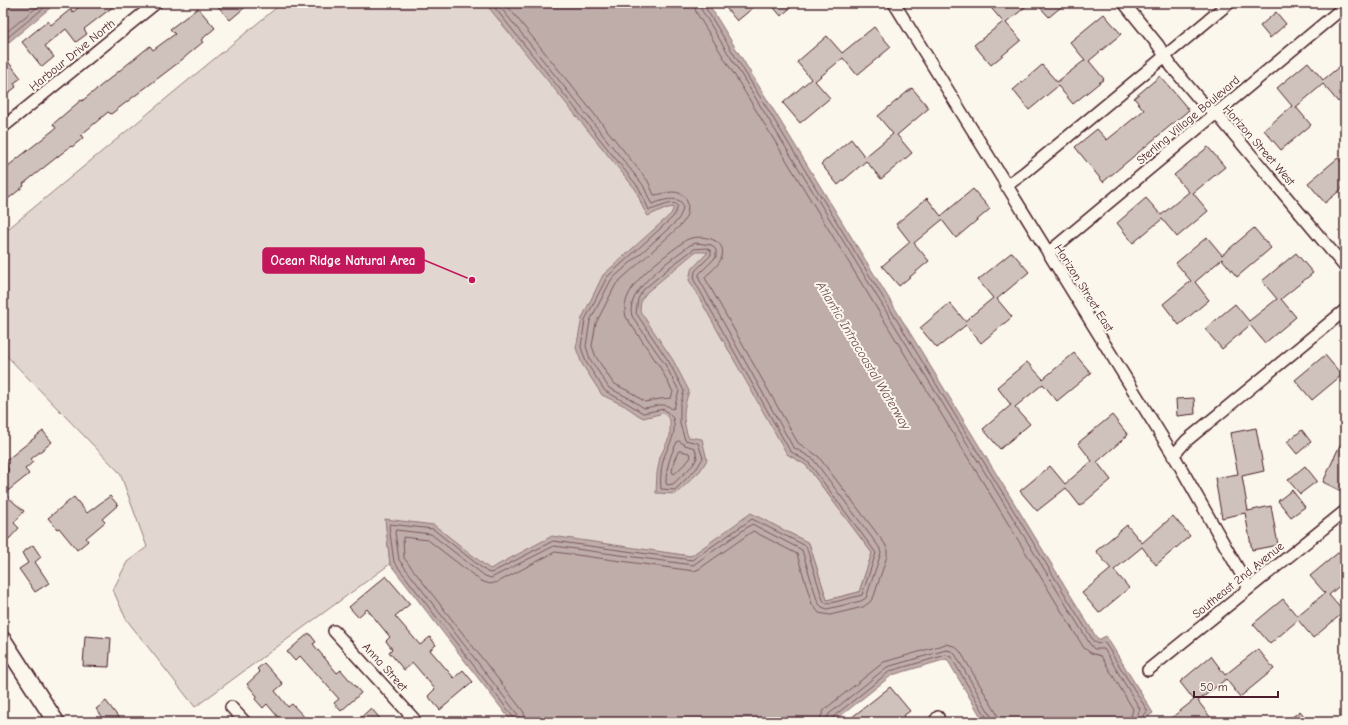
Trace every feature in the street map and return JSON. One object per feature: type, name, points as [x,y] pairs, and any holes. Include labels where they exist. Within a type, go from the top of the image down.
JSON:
[{"type":"main road","points":[[5,646],[56,722]]},
{"type":"street","name":"Harbour Drive North","points":[[3,127],[156,3]]},
{"type":"street","name":"Horizon Street East","points":[[894,3],[1173,456],[1249,588]]},
{"type":"street","name":"Horizon Street West","points":[[1124,3],[1158,44],[1172,67],[1199,100],[1216,114],[1345,267]]},
{"type":"street","points":[[1006,186],[1024,173],[1228,3]]},
{"type":"street","name":"Sterling Village Boulevard","points":[[1048,252],[1345,6]]},
{"type":"street","points":[[1173,456],[1186,442],[1345,310]]},
{"type":"street","name":"Southeast 2nd Avenue","points":[[1148,670],[1345,511]]},
{"type":"street","name":"Anna Street","points":[[334,630],[416,722]]},
{"type":"street","points":[[231,707],[245,722]]},
{"type":"shaded area","points":[[282,3],[577,3],[838,397],[787,454],[806,465],[872,553],[859,592],[827,600],[809,543],[751,514],[691,556],[651,551],[504,671],[386,526],[390,564],[195,707],[126,619],[113,590],[127,562],[147,547],[120,473],[3,352],[3,233]]},
{"type":"water","points":[[3,3],[56,3],[3,47]]},
{"type":"water","name":"Atlantic Intracoastal Waterway","points":[[485,3],[708,3],[1098,640],[1106,636],[1153,713],[1146,718],[1148,722],[984,722],[947,659],[892,675],[833,722],[512,722],[390,564],[385,519],[434,525],[490,569],[552,536],[691,556],[751,513],[809,543],[827,600],[859,592],[872,553],[806,465],[787,454],[689,280],[691,270],[708,252],[695,252],[647,292],[641,300],[640,311],[673,360],[689,391],[685,403],[684,414],[686,430],[688,437],[702,439],[707,460],[700,471],[676,494],[656,493],[657,473],[660,457],[670,436],[670,420],[664,413],[643,418],[625,406],[602,395],[582,364],[576,348],[582,318],[603,275],[671,214],[674,207],[663,209],[648,216],[636,190]]},
{"type":"building","points":[[84,3],[118,3],[84,29],[87,34],[76,42],[66,29],[45,46],[54,57],[42,67],[22,42],[48,21],[51,25],[71,9],[73,12]]},
{"type":"building","points":[[215,3],[250,3],[230,20]]},
{"type":"building","points":[[722,3],[759,3],[737,21]]},
{"type":"building","points":[[770,3],[796,3],[781,16]]},
{"type":"building","points":[[987,3],[1030,3],[1006,23],[1021,40],[991,65],[974,45],[1003,22]]},
{"type":"building","points":[[1036,3],[1066,3],[1049,17]]},
{"type":"building","points":[[198,8],[215,28],[201,40],[203,42],[111,114],[108,112],[81,135],[83,138],[23,184],[24,186],[3,203],[3,159],[8,166],[56,128],[53,124],[81,100],[82,101],[150,46],[153,50],[175,34],[170,29]]},
{"type":"building","points":[[1276,12],[1286,24],[1270,38],[1260,26]]},
{"type":"building","points":[[1104,14],[1121,34],[1089,61],[1104,79],[1073,104],[1058,86],[1029,110],[1013,90],[1042,65],[1057,82],[1085,60],[1070,42]]},
{"type":"building","points":[[874,27],[891,47],[857,75],[843,58],[815,81],[830,98],[800,123],[783,103],[811,79],[797,62],[827,36],[842,53]]},
{"type":"building","points":[[3,55],[21,78],[14,83],[16,87],[3,97]]},
{"type":"building","points":[[1308,62],[1323,80],[1345,62],[1345,96],[1338,102],[1323,84],[1296,107],[1311,125],[1281,150],[1264,130],[1292,106],[1277,88]]},
{"type":"building","points":[[1160,76],[1189,110],[1103,182],[1075,147],[1097,129],[1107,140],[1144,110],[1134,98]]},
{"type":"building","points":[[912,88],[929,108],[897,135],[912,153],[881,179],[866,161],[838,185],[821,164],[851,139],[865,157],[893,134],[878,116]]},
{"type":"building","points":[[1208,147],[1225,167],[1193,193],[1208,211],[1177,237],[1162,219],[1133,243],[1117,223],[1146,198],[1161,215],[1189,192],[1174,175]]},
{"type":"building","points":[[1338,158],[1345,166],[1345,186],[1325,203],[1308,183]]},
{"type":"building","points":[[973,189],[990,209],[956,238],[942,220],[914,243],[929,261],[899,286],[882,266],[910,242],[896,224],[927,198],[941,216]]},
{"type":"building","points":[[1254,228],[1271,248],[1237,277],[1222,259],[1195,282],[1209,300],[1179,325],[1163,304],[1191,281],[1176,263],[1207,237],[1222,255]]},
{"type":"building","points":[[1012,252],[1029,272],[997,299],[1012,317],[981,343],[966,325],[937,348],[920,328],[950,303],[965,321],[993,298],[978,280]]},
{"type":"building","points":[[1296,253],[1313,273],[1281,299],[1296,317],[1265,343],[1250,325],[1222,349],[1205,329],[1235,304],[1249,321],[1277,299],[1262,281]]},
{"type":"building","points":[[1074,353],[1091,373],[1057,401],[1043,384],[1015,407],[1030,424],[1000,449],[983,429],[1011,405],[997,387],[1027,362],[1043,379]]},
{"type":"building","points":[[1325,355],[1342,375],[1312,400],[1295,380]]},
{"type":"building","points":[[1194,398],[1195,414],[1177,416],[1176,399]]},
{"type":"building","points":[[1112,415],[1128,435],[1097,462],[1111,480],[1080,506],[1066,488],[1037,511],[1020,491],[1050,466],[1065,484],[1092,461],[1078,443]]},
{"type":"building","points":[[1256,428],[1264,471],[1242,476],[1248,511],[1271,506],[1278,545],[1252,550],[1245,513],[1222,518],[1215,478],[1238,474],[1230,433]]},
{"type":"building","points":[[1302,430],[1311,442],[1297,454],[1287,442]]},
{"type":"building","points":[[43,431],[52,442],[31,459],[33,462],[25,469],[29,474],[4,494],[24,511],[14,523],[19,528],[9,539],[3,534],[3,474],[9,470],[3,463]]},
{"type":"building","points":[[1345,434],[1345,493],[1323,482]]},
{"type":"building","points":[[1305,466],[1317,481],[1300,494],[1288,480]]},
{"type":"building","points":[[1292,490],[1305,507],[1291,517],[1278,501]]},
{"type":"building","points":[[110,496],[118,505],[102,519],[105,522],[86,538],[88,541],[77,550],[59,528],[57,529],[48,518],[74,497],[87,513]]},
{"type":"building","points":[[1173,516],[1190,536],[1156,565],[1142,547],[1114,570],[1129,588],[1099,613],[1082,593],[1111,569],[1096,551],[1127,525],[1142,543]]},
{"type":"building","points":[[33,545],[41,557],[35,562],[49,583],[35,592],[19,569],[28,563],[22,553]]},
{"type":"building","points":[[1345,547],[1345,581],[1329,595],[1344,612],[1313,638],[1298,620],[1270,644],[1253,624],[1283,599],[1297,616],[1325,593],[1310,576]]},
{"type":"building","points":[[386,576],[410,604],[395,616],[420,645],[430,637],[436,645],[430,650],[454,678],[463,670],[473,682],[440,710],[428,696],[435,689],[413,663],[404,670],[389,652],[392,649],[386,641],[390,637],[367,609],[358,617],[349,607]]},
{"type":"building","points":[[309,633],[316,642],[313,644],[337,673],[341,670],[361,693],[341,711],[334,703],[339,699],[317,674],[300,656],[295,661],[287,652]]},
{"type":"building","points":[[85,636],[111,638],[109,667],[83,666]]},
{"type":"building","points":[[1258,649],[1274,669],[1240,697],[1226,679],[1198,701],[1214,722],[1166,722],[1194,700],[1180,682],[1211,656],[1225,675]]},
{"type":"building","points":[[264,663],[283,684],[275,691],[288,707],[292,704],[309,722],[282,722],[267,704],[263,708],[255,699],[257,696],[247,684],[260,672],[257,669]]},
{"type":"building","points":[[890,687],[910,711],[903,716],[909,722],[846,722]]},
{"type":"building","points":[[106,701],[122,722],[107,722],[96,709]]},
{"type":"building","points":[[371,708],[383,722],[356,722]]},
{"type":"building","points":[[1300,711],[1309,722],[1286,722]]},
{"type":"place","name":"Ocean Ridge Natural Area","points":[[472,280]]}]
